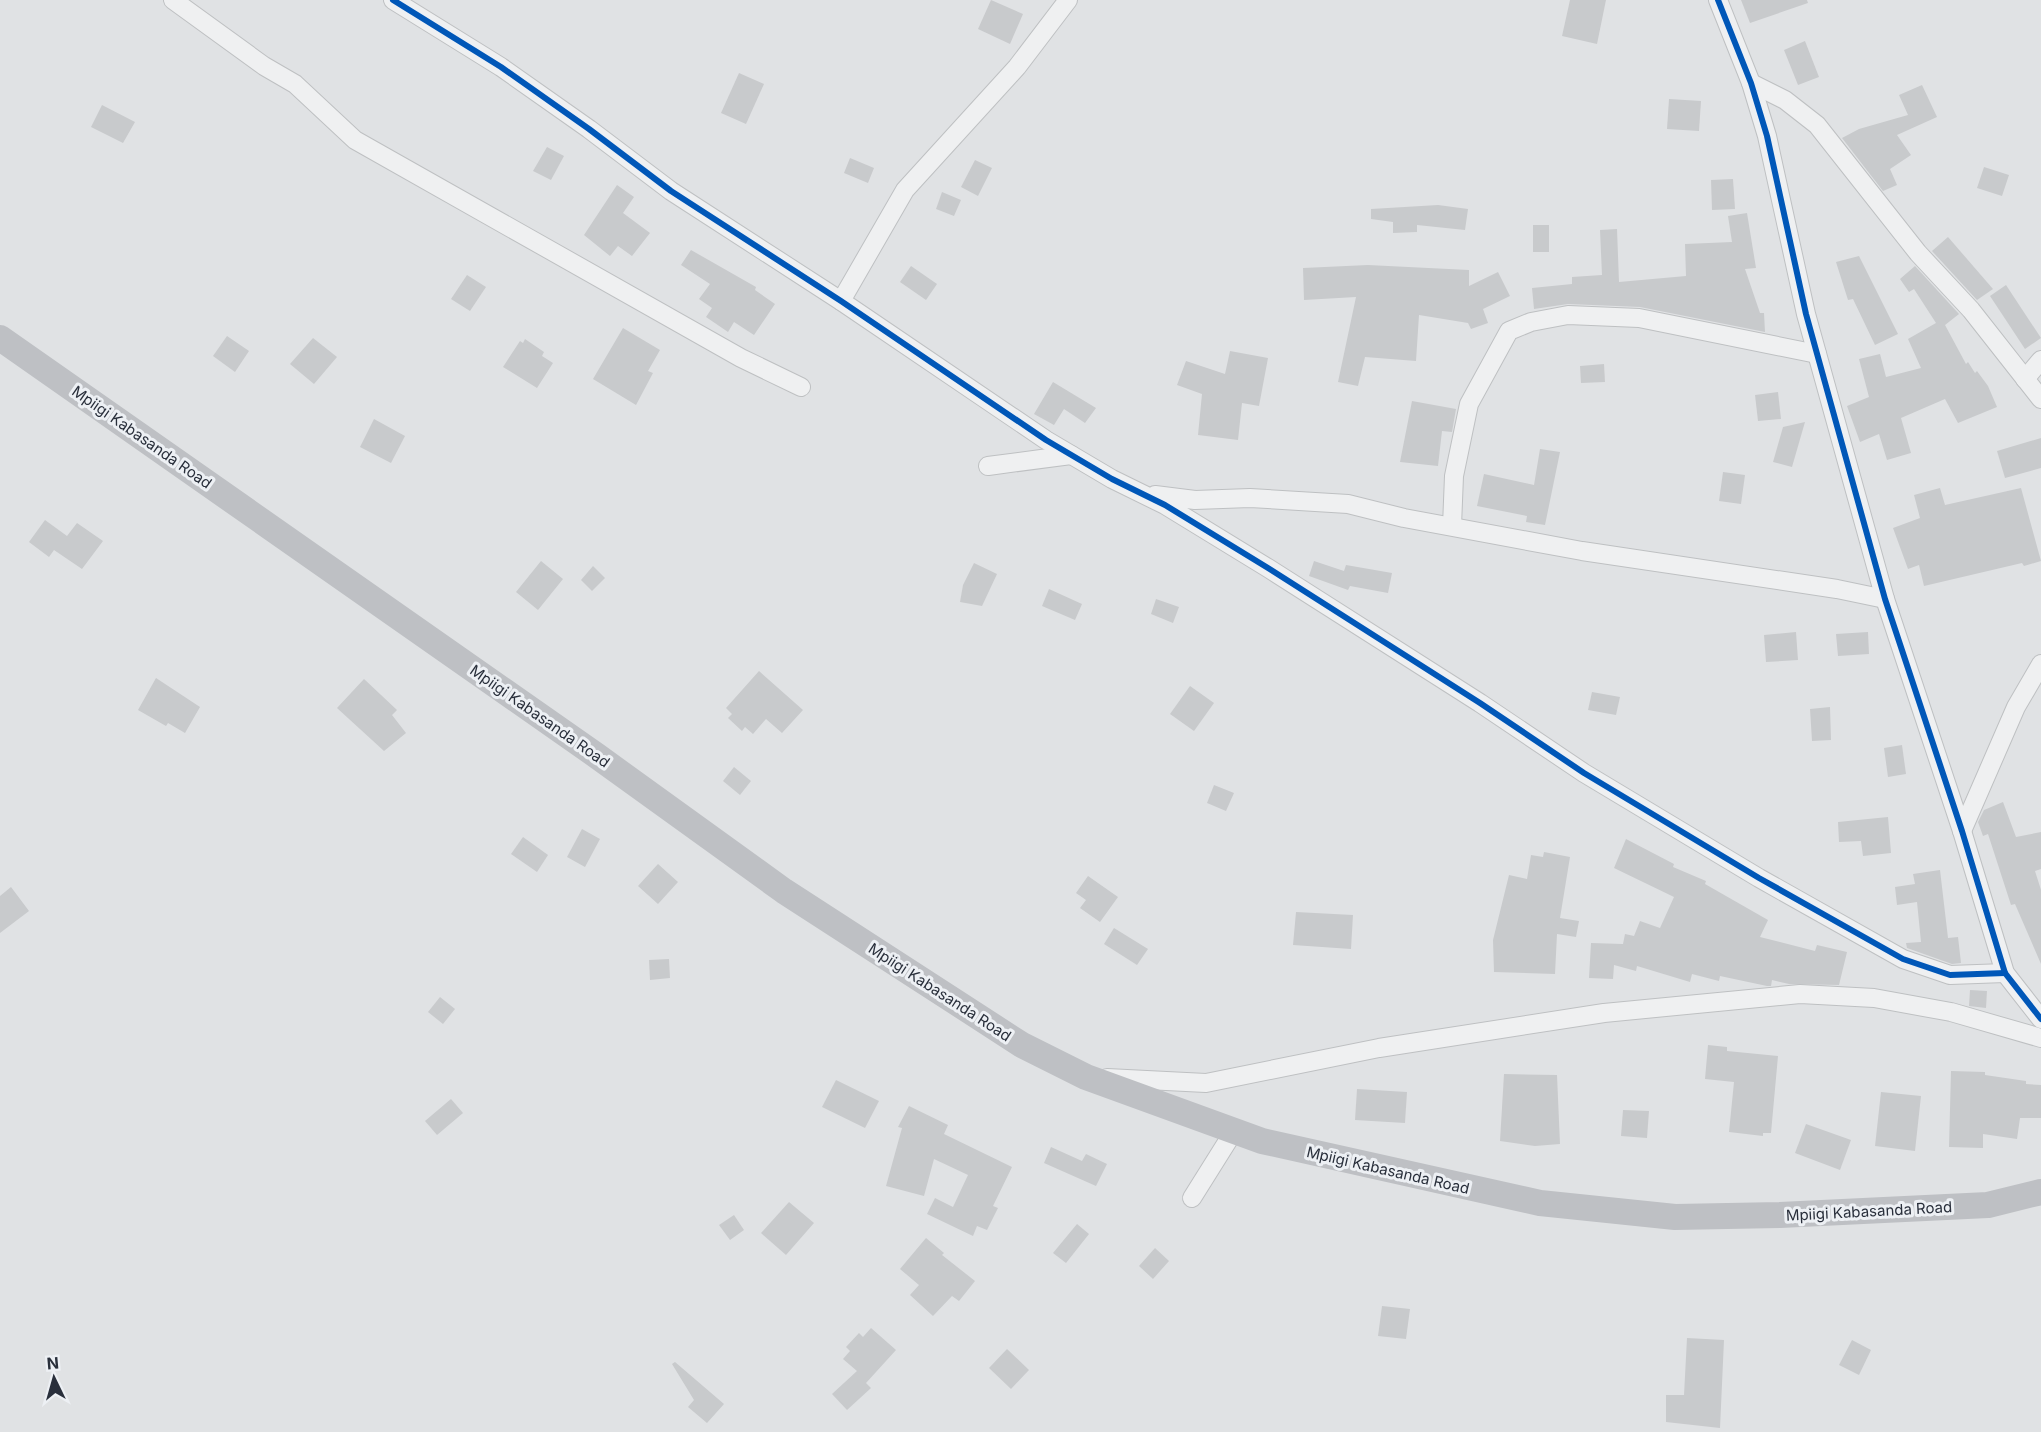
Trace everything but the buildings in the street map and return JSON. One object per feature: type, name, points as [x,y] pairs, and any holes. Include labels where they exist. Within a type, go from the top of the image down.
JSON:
[{"type":"main road","name":"Mpiigi Kabasanda Road","points":[[0,338],[597,756],[784,891],[1022,1045],[1086,1077],[1262,1141],[1539,1203],[1675,1217],[1780,1215],[1988,1205],[2041,1192]]},
{"type":"street","points":[[173,0],[264,66],[294,84],[355,140],[741,358],[801,387]]},
{"type":"street","points":[[393,0],[501,67],[590,129],[671,191],[1071,455],[1112,479],[1144,493],[1372,634],[1584,773],[1841,925],[1903,959],[1950,975],[2005,972]]},
{"type":"street","points":[[841,302],[905,190],[1017,67],[1068,0]]},
{"type":"street","points":[[1718,0],[1751,83],[1767,135],[1806,314],[1885,599],[1953,811],[1962,831],[2005,972],[2041,1019]]},
{"type":"street","points":[[1751,83],[1785,100],[1817,125],[1918,253],[1971,310],[2041,399]]},
{"type":"street","points":[[1452,526],[1454,476],[1468,404],[1509,331],[1532,322],[1568,315],[1639,318],[1817,354]]},
{"type":"street","points":[[2025,378],[2041,360]]},
{"type":"street","points":[[988,466],[1071,455]]},
{"type":"street","points":[[1144,493],[1195,500],[1250,498],[1348,504],[1582,551],[1836,589],[1885,599]]},
{"type":"street","points":[[1962,831],[2016,707],[2041,664]]},
{"type":"street","points":[[1086,1077],[1206,1083],[1379,1048],[1605,1013],[1800,994],[1874,998],[1951,1012],[2041,1038]]},
{"type":"street","points":[[1192,1198],[1234,1131]]},
{"type":"cycle path","points":[[393,0],[501,67],[671,191],[841,301],[1046,440],[1112,479],[1165,505],[1268,568],[1480,703],[1584,773],[1759,878],[1903,959],[1950,975],[2005,973]]},
{"type":"cycle path","points":[[1718,0],[1751,83],[1767,136],[1806,314],[1885,599],[1962,831],[2005,973],[2041,1019]]}]
